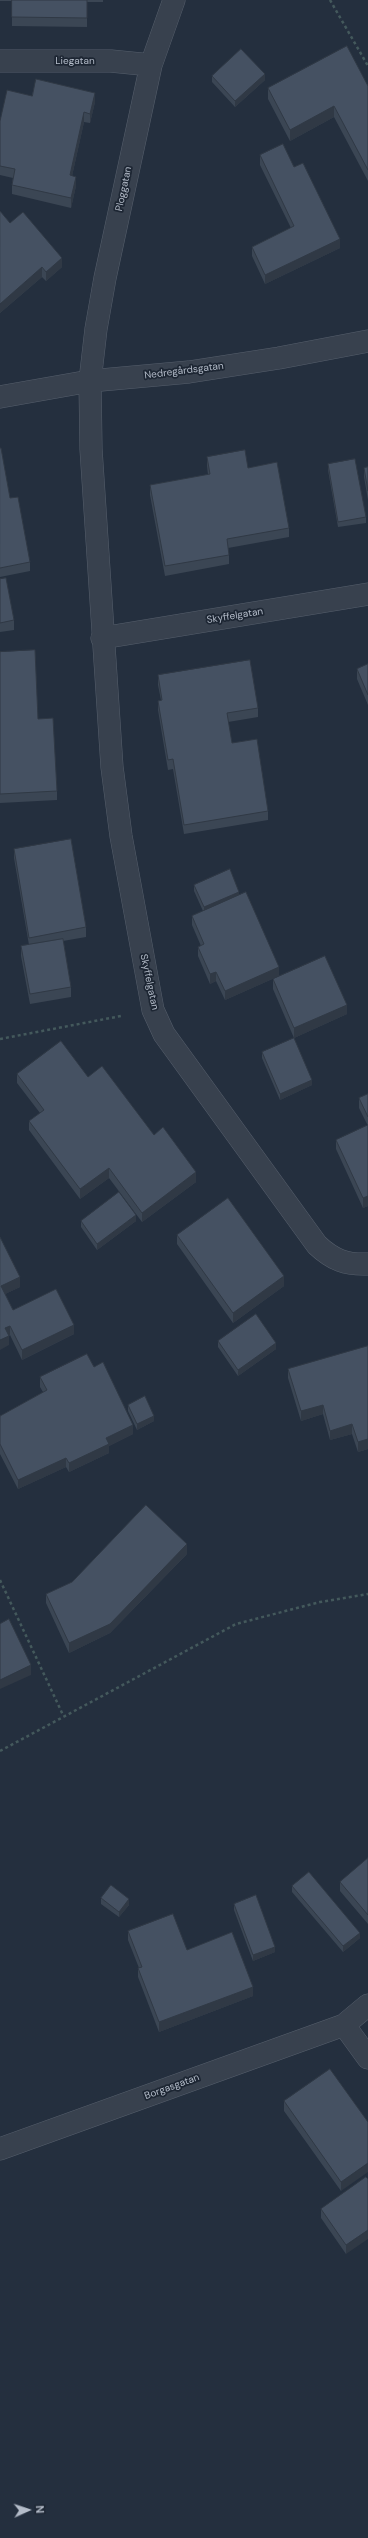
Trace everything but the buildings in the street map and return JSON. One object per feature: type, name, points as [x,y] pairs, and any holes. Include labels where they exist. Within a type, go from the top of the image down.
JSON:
[{"type":"street","name":"Ploggatan","points":[[90,381],[96,329],[104,285],[151,65],[174,0]]},
{"type":"street","name":"Liegatan","points":[[0,61],[111,61],[151,65]]},
{"type":"street","name":"Nedregårdsgatan","points":[[0,397],[90,381],[189,372],[279,358],[368,341]]},
{"type":"street","name":"Skyffelgatan","points":[[90,381],[90,449],[112,767],[121,836],[153,1010],[164,1034],[317,1245],[329,1256],[342,1262],[368,1264]]},
{"type":"street","name":"Skyffelgatan","points":[[102,638],[368,594]]},
{"type":"street","name":"Borgasgatan","points":[[0,2149],[344,2025],[368,2004]]},
{"type":"street","points":[[344,2025],[368,2058]]},
{"type":"path","points":[[330,0],[368,66]]},
{"type":"path","points":[[0,1040],[153,1010]]},
{"type":"path","points":[[0,1580],[63,1715]]},
{"type":"path","points":[[0,1751],[63,1715],[236,1624],[320,1602],[368,1594]]}]
